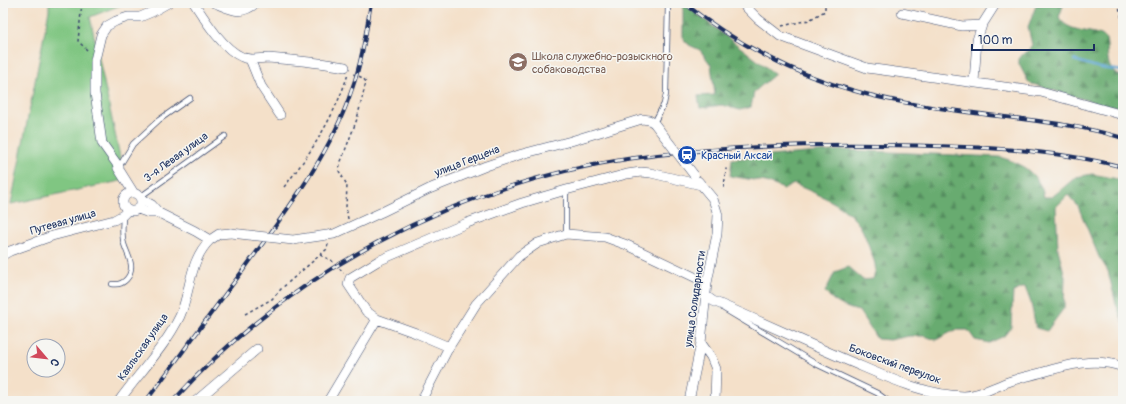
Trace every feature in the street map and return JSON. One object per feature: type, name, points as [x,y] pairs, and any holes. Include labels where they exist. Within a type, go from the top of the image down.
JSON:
[{"type":"street","points":[[138,209],[141,206],[138,196],[102,143],[95,93],[95,60],[101,35],[107,26],[128,17],[140,17],[168,3]]},
{"type":"street","points":[[194,3],[210,27],[230,48],[242,57],[250,59],[262,58],[290,60],[345,67]]},
{"type":"street","points":[[215,3],[239,12],[248,10],[256,3]]},
{"type":"street","points":[[742,3],[758,19],[780,36],[867,68],[1041,92],[1123,115]]},
{"type":"street","points":[[974,82],[977,40],[982,25],[996,3]]},
{"type":"street","points":[[902,13],[962,26],[982,25]]},
{"type":"street","points":[[250,59],[261,86],[280,116]]},
{"type":"street","name":"улица Герцена","points":[[210,240],[219,234],[231,233],[293,240],[330,235],[350,227],[428,189],[486,166],[642,119],[649,120],[654,123]]},
{"type":"street","points":[[654,123],[702,185]]},
{"type":"street","points":[[449,347],[377,319],[366,311],[349,280],[378,261],[467,223],[522,203],[566,190],[641,172],[702,185]]},
{"type":"street","name":"улица Солидарности","points":[[689,401],[709,298],[707,283],[717,234],[718,215],[713,199],[702,185]]},
{"type":"street","points":[[126,212],[123,204],[125,196],[128,193],[138,196]]},
{"type":"street","name":"Путевая улица","points":[[138,196],[152,205],[159,213],[210,240]]},
{"type":"street","name":"Путевая улица","points":[[3,255],[52,236],[114,220],[126,212],[138,209],[149,213],[159,213]]},
{"type":"street","points":[[421,401],[449,347],[476,304],[519,256],[538,243],[566,234],[605,237],[707,283]]},
{"type":"street","name":"Каяльская улица","points":[[119,401],[165,340],[179,316],[187,295],[198,254],[210,240]]},
{"type":"street","name":"Боковский переулок","points":[[709,298],[883,375],[924,389],[948,395],[966,396],[978,394],[1010,381],[1060,367],[1086,362],[1114,364],[1123,367]]},
{"type":"street","points":[[328,401],[377,319]]},
{"type":"street","points":[[701,343],[711,357],[716,369],[715,401]]},
{"type":"street","points":[[196,401],[257,349]]},
{"type":"lane","points":[[654,123],[664,104],[666,94],[668,4]]},
{"type":"lane","points":[[119,167],[133,144],[159,120],[190,98]]},
{"type":"lane","name":"3-я Левая улица","points":[[138,196],[225,136]]},
{"type":"lane","points":[[566,190],[566,234]]},
{"type":"lane","points":[[112,284],[123,283],[128,278],[131,271],[131,265],[122,231],[126,212]]},
{"type":"lane","points":[[709,298],[729,313],[816,364],[888,401]]},
{"type":"path","points":[[82,3],[78,41],[95,60]]},
{"type":"path","points":[[770,28],[809,20],[825,11],[825,3]]},
{"type":"path","points":[[1118,3],[1123,24]]},
{"type":"path","points":[[284,187],[315,144],[342,93],[349,72],[362,78],[366,82],[366,86],[339,171],[347,185],[346,207],[350,227]]},
{"type":"path","points":[[724,188],[726,170]]},
{"type":"path","points":[[245,314],[272,299],[282,288],[327,249],[330,235]]},
{"type":"path","points":[[320,255],[331,260],[349,280]]},
{"type":"green space","points":[[49,3],[126,3],[90,17],[125,180],[11,204],[49,10]]},
{"type":"green space","points":[[683,3],[775,74],[754,92],[751,107],[740,110],[722,105],[700,108],[698,96],[715,95],[711,65],[700,50],[689,45],[683,39]]},
{"type":"green space","points":[[1037,3],[1064,3],[1059,17],[1062,22],[1077,29],[1100,34],[1106,39],[1108,62],[1110,67],[1117,74],[1123,76],[1123,107],[1106,106],[1029,83],[1019,64],[1019,59],[1023,54],[1030,50],[1032,45],[1028,27]]},
{"type":"green space","points":[[844,150],[999,157],[1023,166],[1033,174],[1042,189],[1044,197],[1052,197],[1076,177],[1092,174],[1123,180],[1123,322],[1116,304],[1108,271],[1099,257],[1078,206],[1068,195],[1056,207],[1058,249],[1065,277],[1064,308],[1047,331],[1036,328],[1031,303],[1025,287],[1013,292],[1011,327],[1004,336],[989,343],[975,340],[968,330],[955,330],[936,340],[925,336],[909,336],[890,340],[877,339],[859,311],[840,304],[825,292],[835,272],[848,267],[863,280],[873,279],[875,264],[865,235],[857,222],[836,204],[820,195],[794,184],[784,189],[766,182],[730,176],[732,159]]},
{"type":"waterway","points":[[1074,60],[1100,68],[1123,71]]},
{"type":"railway","points":[[146,401],[247,265],[307,181],[320,159],[343,113],[355,78],[371,3]]},
{"type":"railway","points":[[684,3],[723,31],[765,56],[832,84],[868,95],[907,103],[1083,128],[1123,138]]},
{"type":"railway","points":[[173,401],[219,355],[269,312],[323,275],[379,241],[439,213],[500,190],[563,172],[627,159],[658,155],[752,147],[815,145],[909,145],[1001,149],[1062,155],[1123,167]]},
{"type":"place","name":"Школа служебно-розыскного собаководства","points":[[518,62]]},
{"type":"place","name":"Красный Аксай","points":[[687,155]]}]
